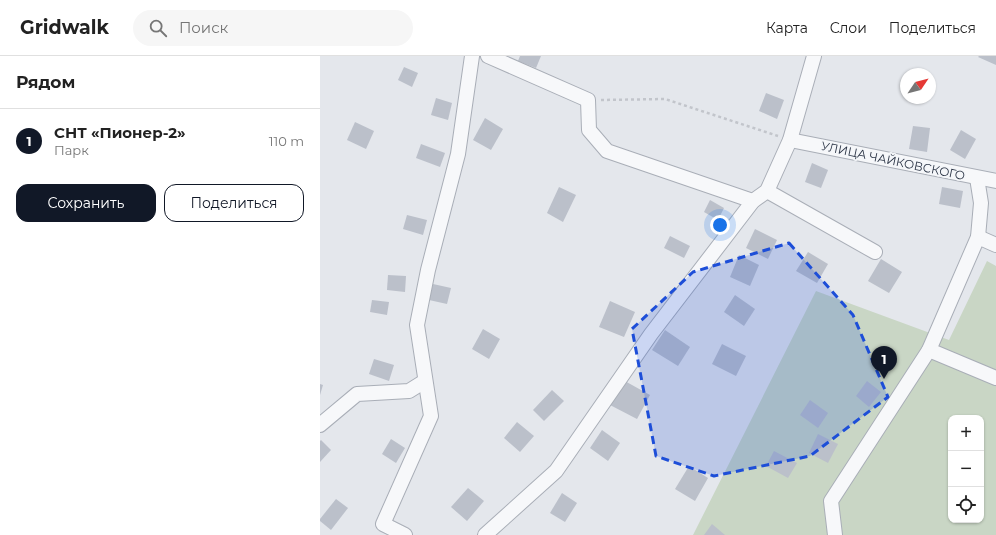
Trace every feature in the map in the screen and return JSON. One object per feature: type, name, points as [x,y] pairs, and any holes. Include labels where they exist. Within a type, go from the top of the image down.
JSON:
[{"type":"street","points":[[405,535],[383,524],[430,416],[418,325],[428,270],[458,154],[472,56]]},
{"type":"street","points":[[488,56],[588,100],[589,130],[607,151],[753,201]]},
{"type":"street","points":[[485,535],[556,471],[651,334],[753,201],[766,191],[790,140],[814,56]]},
{"type":"street","name":"УЛИЦА ЧАЙКОВСКОГО","points":[[790,140],[996,181]]},
{"type":"street","points":[[835,535],[830,501],[929,350],[978,237],[981,203],[977,178]]},
{"type":"street","points":[[766,191],[875,252]]},
{"type":"street","points":[[978,237],[996,245]]},
{"type":"street","points":[[929,350],[996,378]]},
{"type":"street","points":[[320,425],[357,394],[409,391],[426,381]]},
{"type":"path","points":[[588,100],[665,99],[790,140]]},
{"type":"highlighted area","points":[[789,243],[853,315],[888,397],[810,456],[714,476],[656,456],[632,329],[693,272]]},
{"type":"green space","points":[[987,261],[996,266],[996,535],[693,535],[816,291],[949,340]]},
{"type":"building","points":[[520,56],[541,56],[536,68],[518,61]]},
{"type":"building","points":[[996,56],[996,65],[978,57]]},
{"type":"building","points":[[404,67],[418,73],[412,87],[398,80]]},
{"type":"building","points":[[766,93],[784,100],[777,119],[759,111]]},
{"type":"building","points":[[436,98],[452,103],[448,120],[431,115]]},
{"type":"building","points":[[485,118],[503,129],[491,150],[473,140]]},
{"type":"building","points":[[355,122],[374,131],[366,149],[347,140]]},
{"type":"building","points":[[913,126],[930,128],[927,152],[909,149]]},
{"type":"building","points":[[961,130],[976,139],[965,159],[950,150]]},
{"type":"building","points":[[421,144],[445,153],[440,167],[416,158]]},
{"type":"building","points":[[812,163],[828,170],[821,188],[805,182]]},
{"type":"building","points":[[559,187],[576,195],[563,222],[547,213]]},
{"type":"building","points":[[942,187],[963,191],[960,208],[939,204]]},
{"type":"building","points":[[710,200],[724,208],[718,220],[704,212]]},
{"type":"building","points":[[407,215],[427,220],[423,235],[403,229]]},
{"type":"building","points":[[755,229],[777,240],[768,259],[746,248]]},
{"type":"building","points":[[670,236],[690,246],[684,258],[664,248]]},
{"type":"building","points":[[808,252],[828,264],[817,283],[796,271]]},
{"type":"building","points":[[739,255],[759,265],[750,286],[730,277]]},
{"type":"building","points":[[881,259],[902,272],[889,293],[868,281]]},
{"type":"building","points":[[388,275],[406,276],[405,292],[387,290]]},
{"type":"building","points":[[433,284],[451,288],[447,304],[429,300]]},
{"type":"building","points":[[735,295],[755,309],[744,326],[724,312]]},
{"type":"building","points":[[372,300],[389,302],[387,315],[370,312]]},
{"type":"building","points":[[610,301],[635,312],[624,337],[599,327]]},
{"type":"building","points":[[483,329],[500,339],[489,359],[472,349]]},
{"type":"building","points":[[665,330],[690,347],[678,366],[652,350]]},
{"type":"building","points":[[722,344],[746,356],[736,376],[712,364]]},
{"type":"building","points":[[374,359],[394,365],[389,381],[369,374]]},
{"type":"building","points":[[623,380],[650,395],[637,419],[610,405]]},
{"type":"building","points":[[867,381],[881,392],[869,407],[856,396]]},
{"type":"building","points":[[320,384],[323,385],[320,395]]},
{"type":"building","points":[[552,390],[564,401],[544,421],[533,410]]},
{"type":"building","points":[[810,400],[828,413],[818,428],[800,415]]},
{"type":"building","points":[[517,422],[534,436],[520,452],[504,438]]},
{"type":"building","points":[[602,430],[620,443],[608,461],[590,448]]},
{"type":"building","points":[[818,434],[838,444],[828,463],[809,453]]},
{"type":"building","points":[[391,439],[405,448],[396,463],[382,454]]},
{"type":"building","points":[[321,440],[331,450],[320,462],[320,441]]},
{"type":"building","points":[[774,451],[797,463],[788,478],[766,466]]},
{"type":"building","points":[[689,466],[708,478],[695,501],[675,489]]},
{"type":"building","points":[[468,488],[484,501],[467,521],[451,507]]},
{"type":"building","points":[[562,493],[577,503],[565,522],[550,513]]},
{"type":"building","points":[[336,499],[348,508],[331,530],[320,521],[320,519]]},
{"type":"building","points":[[712,524],[725,535],[704,535]]},
{"type":"place","name":"СНТ «Пионер-2»","points":[[884,379]]}]
